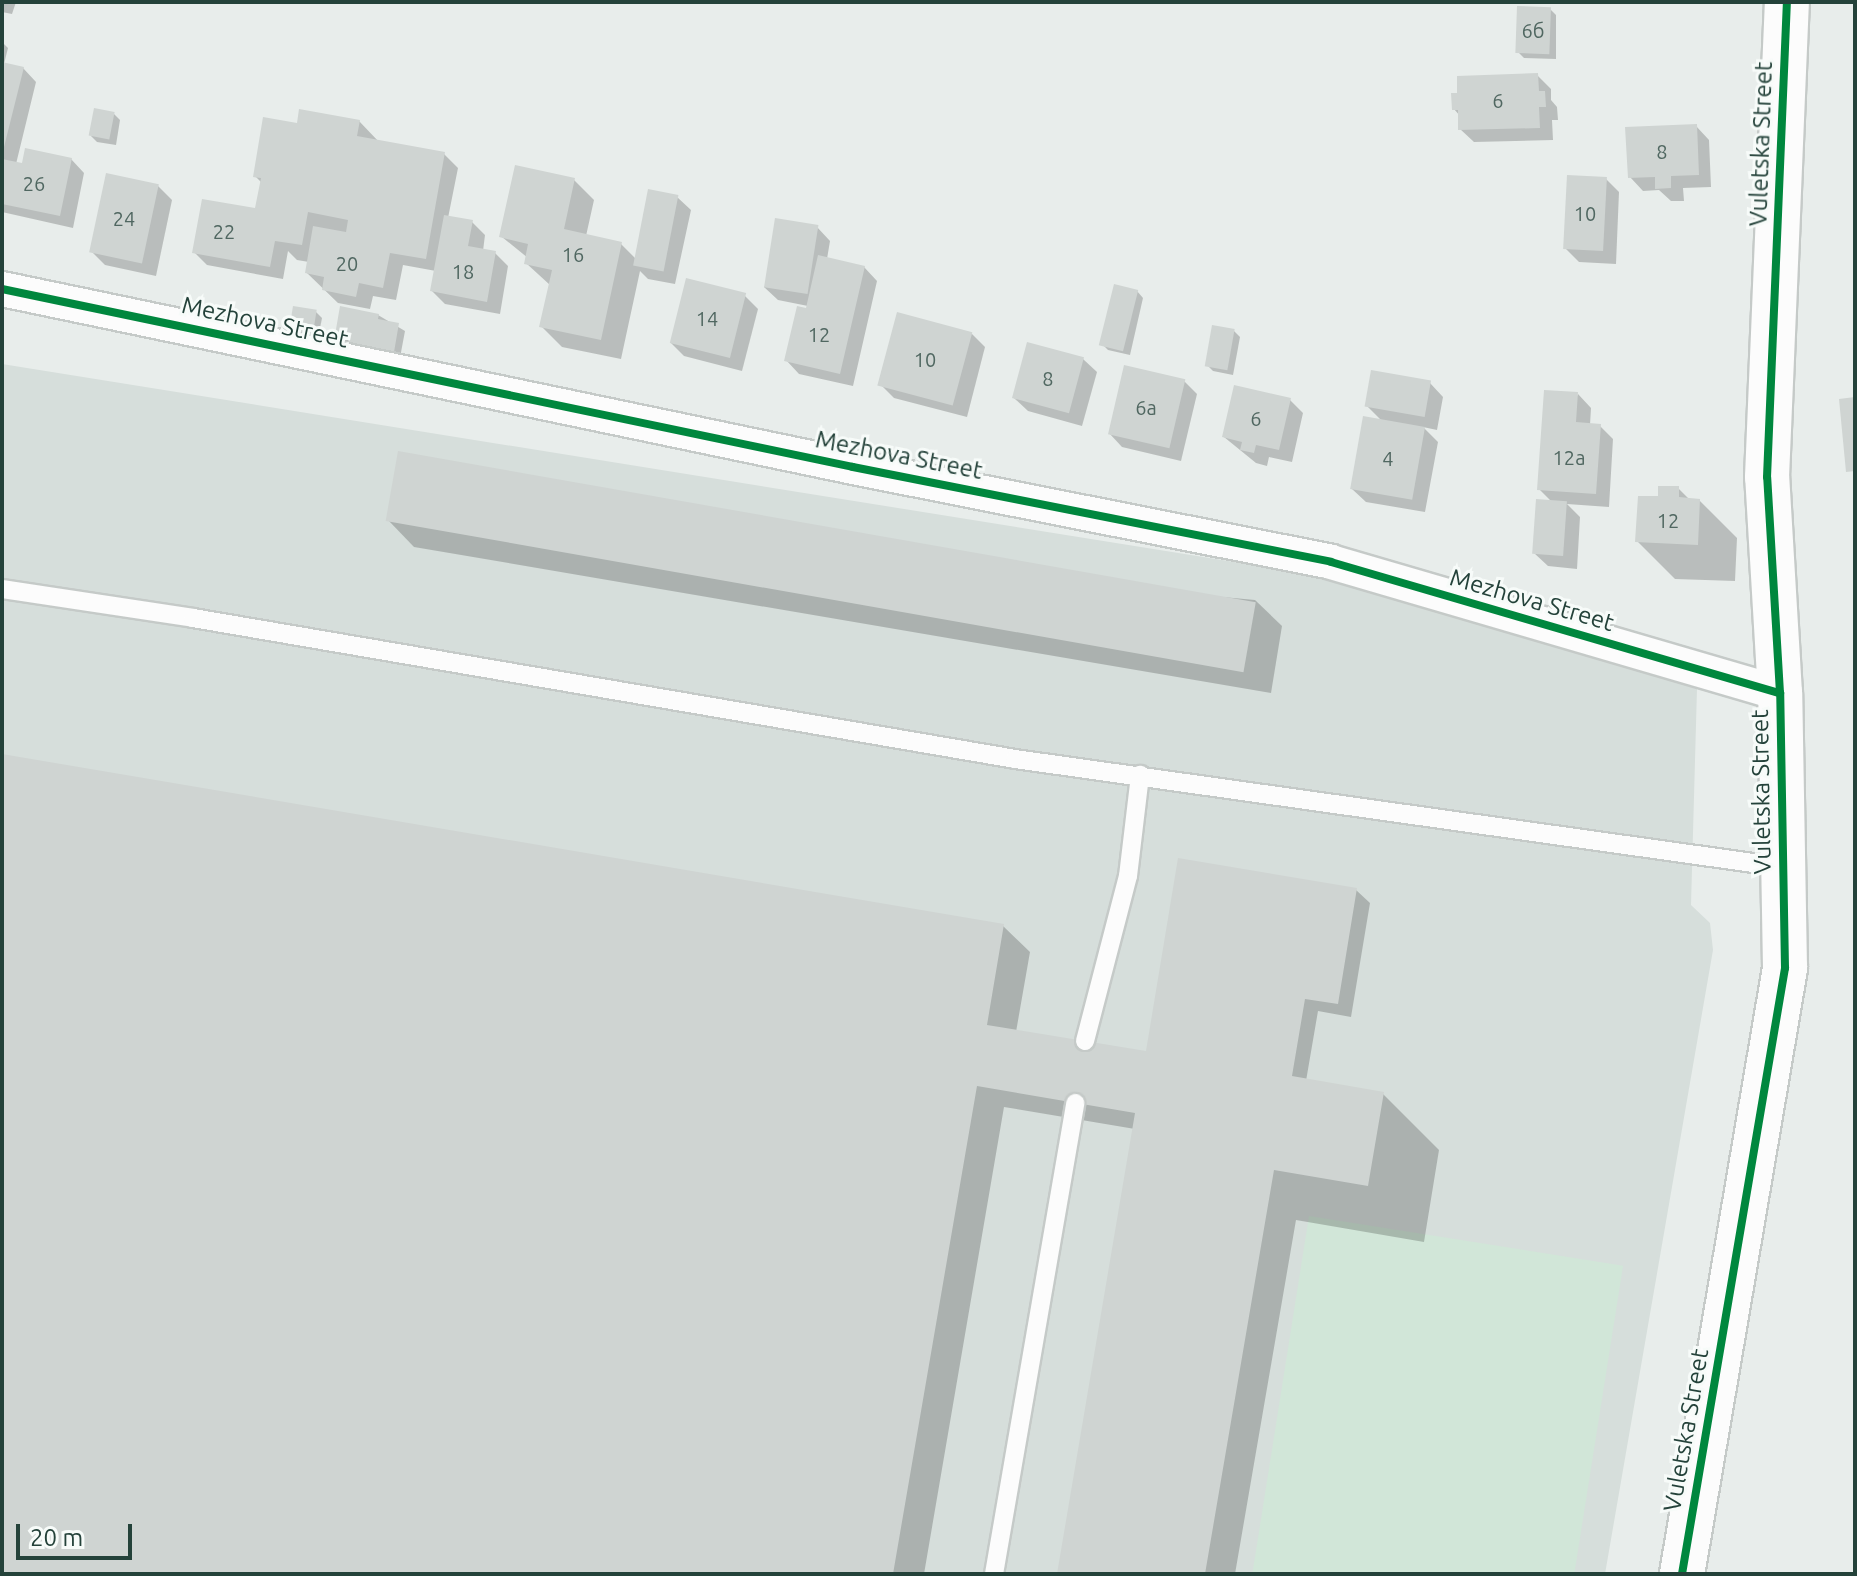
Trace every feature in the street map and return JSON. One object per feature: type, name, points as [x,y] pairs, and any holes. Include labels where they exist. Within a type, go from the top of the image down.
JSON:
[{"type":"street","name":"Vuletska Street","points":[[1682,1574],[1785,968],[1780,693],[1767,477],[1787,2]]},
{"type":"street","name":"Mezhova Street","points":[[2,289],[1331,562],[1780,693]]},
{"type":"lane","points":[[2,589],[193,618],[789,722],[1782,867]]},
{"type":"lane","points":[[1085,1041],[1128,876],[1140,775]]},
{"type":"lane","points":[[994,1574],[1075,1103]]},
{"type":"shaded area","points":[[2,364],[1346,580],[1697,689],[1691,905],[1710,923],[1713,950],[1605,1574],[2,1574]]},
{"type":"green space","points":[[1309,1216],[1623,1266],[1574,1574],[1252,1574]]},
{"type":"building","points":[[1517,6],[1551,7],[1549,54],[1515,53]]},
{"type":"building","points":[[2,62],[24,67],[3,151],[2,150]]},
{"type":"building","points":[[1538,73],[1539,91],[1545,91],[1546,107],[1539,107],[1540,128],[1458,130],[1458,110],[1452,110],[1451,93],[1457,93],[1457,76]]},
{"type":"building","points":[[94,108],[115,112],[109,139],[89,135]]},
{"type":"building","points":[[299,109],[360,120],[357,136],[445,152],[426,259],[390,253],[383,288],[359,283],[356,297],[322,290],[324,277],[305,273],[313,226],[346,232],[348,220],[308,212],[302,245],[275,241],[270,267],[192,253],[202,199],[255,208],[261,178],[253,177],[263,117],[297,123]]},
{"type":"building","points":[[1697,124],[1699,175],[1671,176],[1671,188],[1655,189],[1655,177],[1628,178],[1625,127]]},
{"type":"building","points":[[25,148],[72,158],[60,216],[2,204],[2,159],[22,163]]},
{"type":"building","points":[[515,165],[575,178],[564,229],[622,242],[601,340],[539,327],[552,270],[524,264],[528,244],[499,237]]},
{"type":"building","points":[[106,173],[159,184],[142,263],[89,252]]},
{"type":"building","points":[[1567,175],[1607,177],[1603,251],[1563,249]]},
{"type":"building","points":[[648,189],[678,195],[664,271],[633,266]]},
{"type":"building","points":[[444,215],[473,220],[468,246],[496,251],[487,302],[430,291]]},
{"type":"building","points":[[775,218],[818,225],[808,294],[764,287]]},
{"type":"building","points":[[818,255],[865,266],[840,374],[784,361],[797,306],[806,308]]},
{"type":"building","points":[[686,278],[746,293],[730,358],[670,343]]},
{"type":"building","points":[[1114,284],[1138,290],[1123,351],[1099,345]]},
{"type":"building","points":[[293,306],[317,310],[311,343],[288,340]]},
{"type":"building","points":[[340,306],[379,314],[378,319],[399,323],[393,358],[347,346],[349,338],[335,335]]},
{"type":"building","points":[[897,312],[972,332],[953,406],[877,385]]},
{"type":"building","points":[[1212,325],[1235,329],[1227,370],[1205,366]]},
{"type":"building","points":[[1027,342],[1084,357],[1069,413],[1012,398]]},
{"type":"building","points":[[1124,365],[1185,379],[1169,448],[1108,434]]},
{"type":"building","points":[[1371,370],[1431,381],[1425,417],[1365,406]]},
{"type":"building","points":[[1234,385],[1291,398],[1279,450],[1256,445],[1254,453],[1240,450],[1242,442],[1222,437]]},
{"type":"building","points":[[1544,390],[1578,392],[1576,422],[1601,424],[1596,494],[1537,490]]},
{"type":"building","points":[[1855,397],[1855,471],[1846,472],[1839,399]]},
{"type":"building","points":[[1363,416],[1425,427],[1412,500],[1350,489]]},
{"type":"building","points":[[398,451],[1256,602],[1243,672],[386,521]]},
{"type":"building","points":[[1658,486],[1679,486],[1679,497],[1700,499],[1698,545],[1635,542],[1638,496],[1658,496]]},
{"type":"building","points":[[1536,499],[1567,501],[1563,556],[1532,554]]},
{"type":"building","points":[[2,754],[1004,924],[987,1025],[1146,1051],[1178,858],[1357,888],[1338,1004],[1305,999],[1292,1076],[1384,1092],[1368,1186],[1274,1170],[1205,1574],[1057,1574],[1135,1113],[977,1086],[893,1574],[2,1574]]},
{"type":"cycle path","points":[[1682,1574],[1785,968],[1780,693],[1767,477],[1787,2]]},
{"type":"cycle path","points":[[2,289],[853,467],[1331,562],[1780,693]]}]
